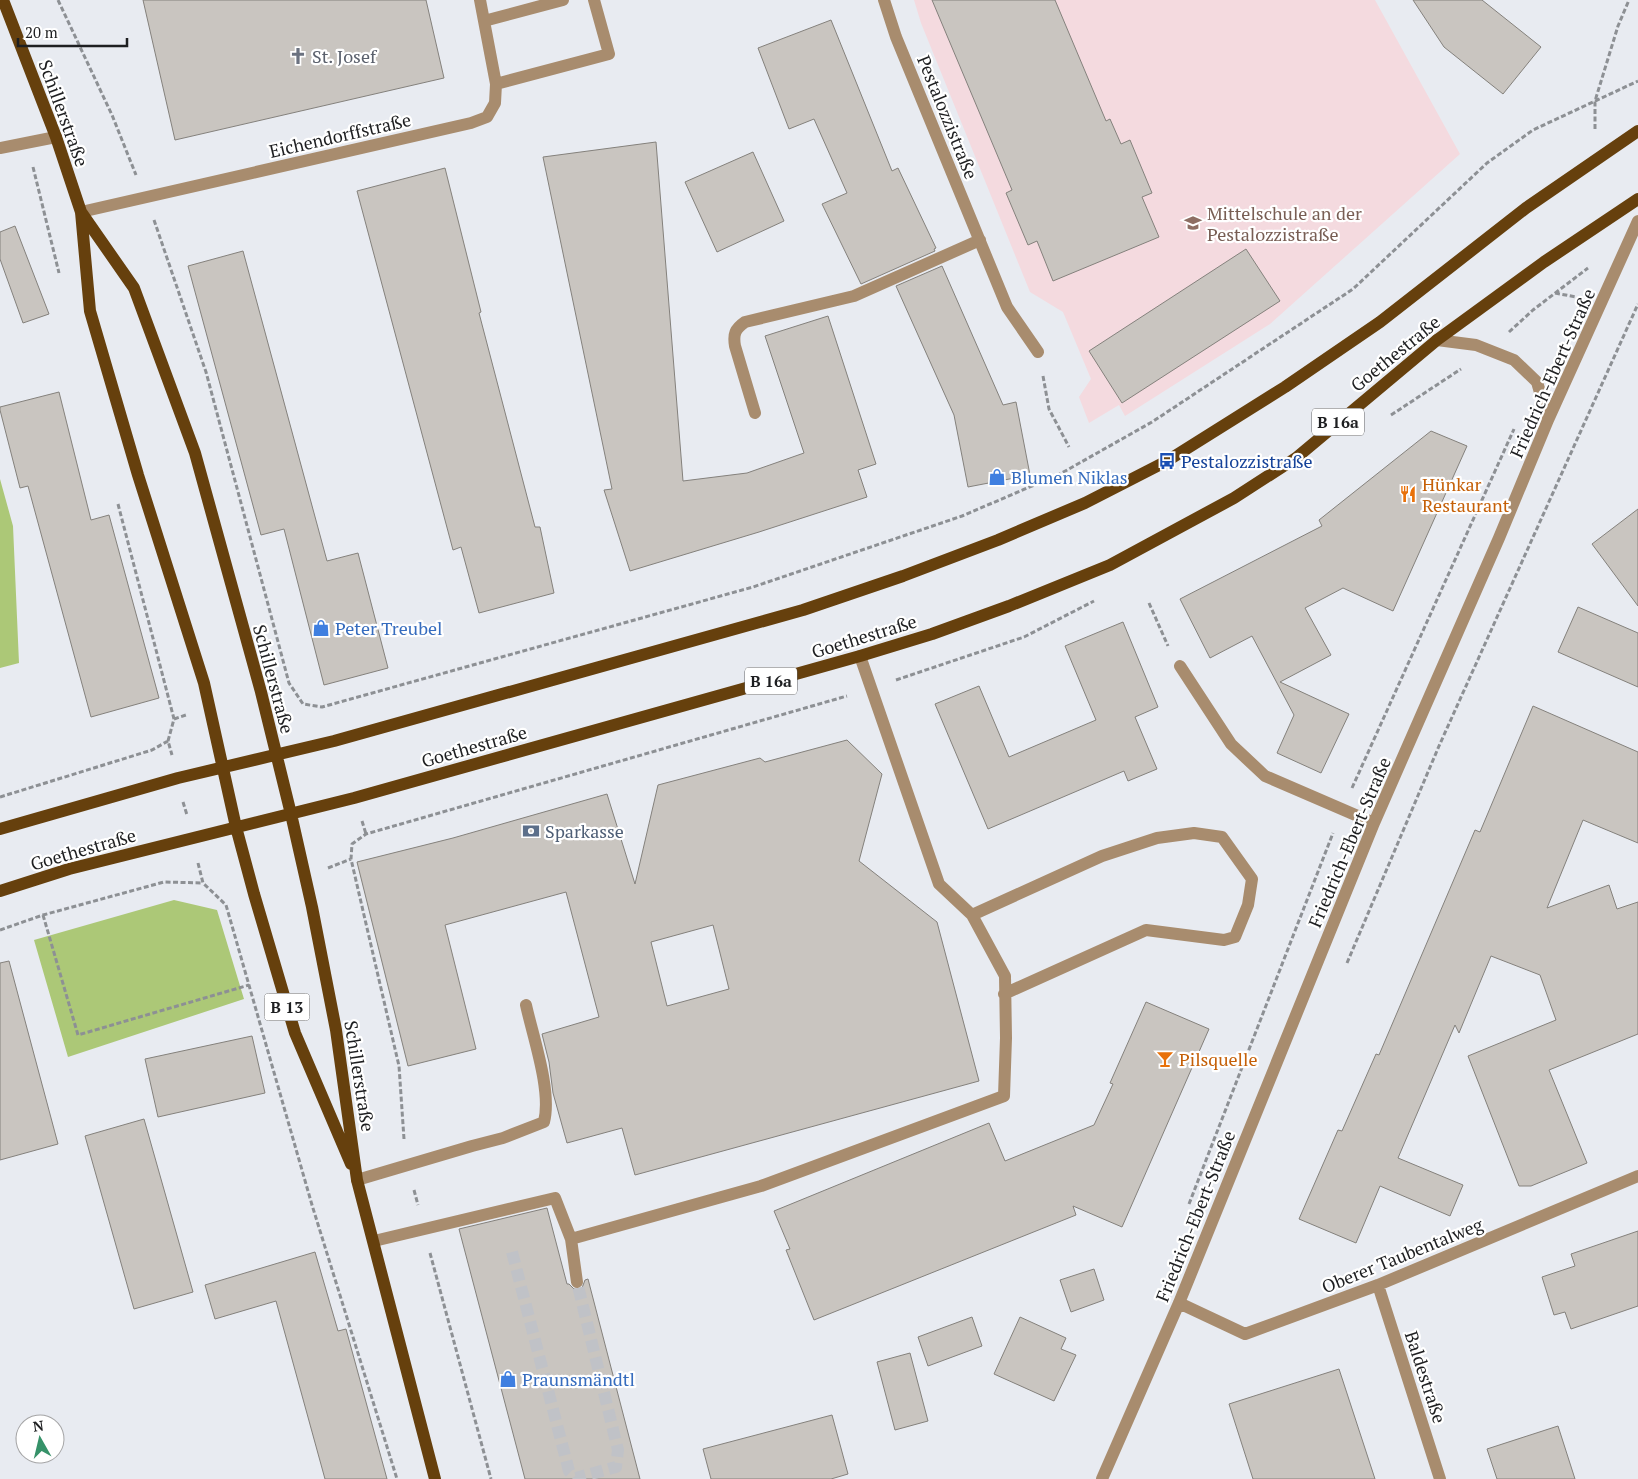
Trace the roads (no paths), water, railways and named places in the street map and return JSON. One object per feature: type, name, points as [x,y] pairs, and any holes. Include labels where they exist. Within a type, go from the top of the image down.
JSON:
[{"type":"main road","name":"Schillerstraße","points":[[2,0],[56,137],[81,212],[90,311],[138,475],[204,683],[236,827],[295,1033],[357,1180],[436,1479]]},
{"type":"main road","name":"Goethestraße","points":[[0,829],[178,778],[334,741],[803,610],[903,576],[998,540],[1085,502],[1167,460],[1284,387],[1380,322],[1526,208],[1638,131]]},
{"type":"main road","name":"Goethestraße","points":[[0,891],[68,869],[354,798],[860,656],[932,634],[1001,609],[1110,565],[1225,503],[1296,458],[1437,340],[1544,262],[1638,199]]},
{"type":"main road","name":"Schillerstraße","points":[[81,212],[134,288],[195,453],[261,692],[312,907],[336,1030],[357,1180]]},
{"type":"street","name":"Eichendorffstraße","points":[[81,212],[144,196],[471,123],[487,117],[495,103],[496,84],[480,0]]},
{"type":"street","points":[[484,21],[563,0]]},
{"type":"street","points":[[496,84],[609,54],[594,0]]},
{"type":"street","name":"Pestalozzistraße","points":[[884,0],[896,37],[1008,307],[1038,352]]},
{"type":"street","points":[[0,148],[56,137]]},
{"type":"street","name":"Friedrich-Ebert-Straße","points":[[1102,1479],[1179,1303],[1374,823],[1499,538],[1548,420],[1638,222]]},
{"type":"street","points":[[755,414],[735,346],[733,336],[737,328],[745,322],[854,296],[980,240]]},
{"type":"street","points":[[1437,340],[1476,345],[1514,360],[1537,382],[1548,420]]},
{"type":"street","points":[[571,1239],[761,1186],[1004,1096],[1006,1038],[1005,976],[972,915],[939,884],[860,656]]},
{"type":"street","points":[[1180,666],[1231,744],[1265,776],[1374,823]]},
{"type":"street","points":[[972,915],[1102,856],[1157,838],[1194,833],[1222,837],[1252,879],[1248,905],[1235,937],[1224,940],[1146,930],[1004,994]]},
{"type":"street","points":[[357,1180],[503,1138],[544,1122],[547,1111],[542,1074],[526,1005]]},
{"type":"street","name":"Oberer Taubentalweg","points":[[1179,1303],[1245,1334],[1378,1285],[1638,1176]]},
{"type":"street","points":[[374,1241],[555,1198],[571,1239],[577,1282]]},
{"type":"street","name":"Baldestraße","points":[[1378,1285],[1440,1479]]},
{"type":"tunnel","points":[[512,1252],[569,1471],[576,1478],[616,1467],[618,1450],[577,1282]]},
{"type":"place","name":"St. Josef","points":[[298,56]]},
{"type":"place","name":"Mittelschule an der Pestalozzistraße","points":[[1193,223]]},
{"type":"place","name":"Pestalozzistraße","points":[[1167,461]]},
{"type":"place","name":"Blumen Niklas","points":[[997,477]]},
{"type":"place","name":"Hünkar Restaurant","points":[[1408,494]]},
{"type":"place","name":"Peter Treubel","points":[[321,628]]},
{"type":"place","name":"Sparkasse","points":[[531,831]]},
{"type":"place","name":"Pilsquelle","points":[[1165,1059]]},
{"type":"place","name":"Praunsmändtl","points":[[508,1379]]}]
